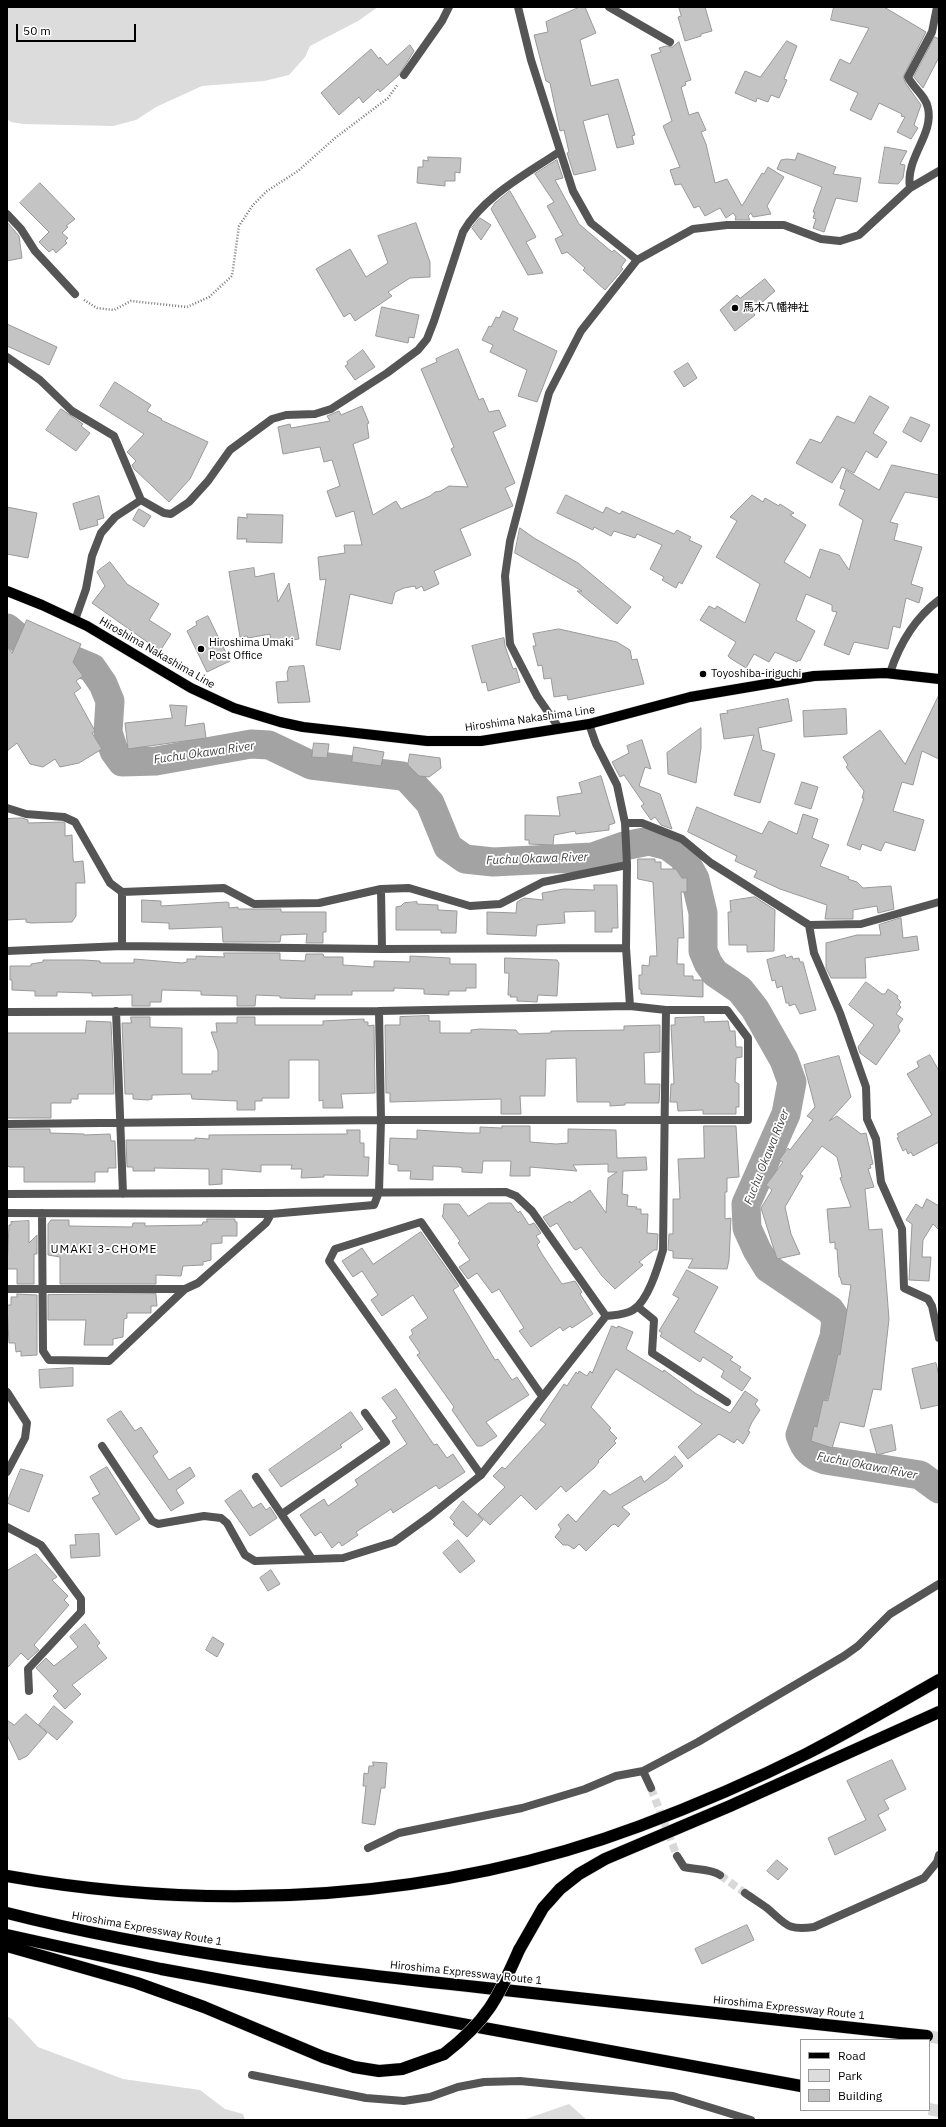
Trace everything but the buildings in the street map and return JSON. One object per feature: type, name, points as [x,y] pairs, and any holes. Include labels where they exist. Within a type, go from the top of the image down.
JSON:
[{"type":"highway","points":[[7,1876],[68,1887],[145,1894],[222,1896],[301,1894],[372,1888],[450,1877],[518,1862],[638,1826],[723,1792],[806,1754],[939,1680]]},
{"type":"highway","points":[[7,1946],[137,1983],[204,2007],[323,2057],[354,2067],[379,2071],[402,2069],[444,2054],[464,2039],[482,2021],[496,2001],[519,1950],[543,1908],[560,1889],[579,1874],[605,1859],[737,1803],[939,1712]]},
{"type":"highway","name":"Hiroshima Expressway Route 1","points":[[7,1914],[163,1947],[359,1974],[927,2036]]},
{"type":"highway","points":[[7,1935],[191,1975],[800,2086]]},
{"type":"main road","name":"Hiroshima Nakashima Line","points":[[7,591],[75,620],[212,698],[234,708],[280,722],[327,730],[445,742],[481,741],[589,724],[690,697],[783,681],[838,674],[890,673],[939,679]]},
{"type":"street","points":[[404,75],[442,21],[449,7]]},
{"type":"street","points":[[518,7],[531,60],[559,152],[573,191],[591,223],[636,260]]},
{"type":"street","points":[[609,7],[670,42]]},
{"type":"street","points":[[910,188],[909,179],[914,156],[926,132],[929,110],[927,104],[908,77],[932,32],[937,7]]},
{"type":"street","points":[[7,356],[40,380],[72,411],[114,436],[141,500],[164,513],[171,514],[189,502],[208,481],[230,450],[272,419],[286,415],[315,414],[331,409],[387,373],[418,350],[427,339],[462,232],[470,219],[484,204],[559,152]]},
{"type":"street","points":[[559,728],[537,696],[510,644],[505,594],[507,558],[510,541],[549,393],[581,331],[636,260],[693,229],[727,225],[784,225],[821,239],[840,241],[859,235],[910,188],[939,171]]},
{"type":"street","points":[[7,214],[21,229],[35,251],[74,294]]},
{"type":"street","points":[[75,620],[86,589],[92,556],[101,533],[115,518],[141,500]]},
{"type":"street","points":[[890,673],[894,660],[912,629],[922,615],[939,600]]},
{"type":"street","points":[[589,724],[596,744],[617,785],[625,823],[627,856],[626,948],[630,1006]]},
{"type":"street","points":[[7,808],[26,814],[64,816],[75,822],[110,883],[122,892],[224,888],[254,904],[319,903],[381,889],[409,888],[470,906],[500,904],[543,882],[627,865]]},
{"type":"street","points":[[625,823],[642,823],[682,839],[711,863],[809,925],[862,924],[939,902]]},
{"type":"street","points":[[381,889],[382,949]]},
{"type":"street","points":[[122,892],[122,946]]},
{"type":"street","points":[[809,925],[814,953],[840,1013],[866,1087],[867,1119],[876,1139],[881,1182],[902,1229],[904,1288],[928,1299],[932,1306],[939,1338]]},
{"type":"street","points":[[7,952],[122,946],[382,949],[626,948]]},
{"type":"street","points":[[7,1012],[378,1011],[630,1006],[666,1010],[727,1010],[748,1038],[748,1120],[381,1120],[120,1124],[7,1124]]},
{"type":"street","points":[[102,1446],[152,1521],[158,1524],[204,1516],[221,1518],[227,1523],[245,1555],[255,1561],[343,1558],[394,1542],[430,1516],[481,1475],[606,1316],[632,1312],[638,1307],[655,1276],[663,1250],[666,1010]]},
{"type":"street","points":[[116,1011],[123,1194]]},
{"type":"street","points":[[7,1213],[271,1214],[374,1205],[379,1192],[381,1120],[378,1011]]},
{"type":"street","points":[[7,1194],[506,1192],[516,1196],[532,1211],[606,1316]]},
{"type":"street","points":[[42,1213],[43,1351],[49,1360],[109,1361],[185,1289],[210,1273],[266,1223],[271,1214]]},
{"type":"street","points":[[481,1475],[329,1261],[335,1249],[422,1222],[542,1396]]},
{"type":"street","points":[[7,1290],[185,1289]]},
{"type":"street","points":[[638,1307],[654,1320],[652,1353],[727,1402]]},
{"type":"street","points":[[7,1392],[27,1423],[25,1438],[7,1472]]},
{"type":"street","points":[[282,1514],[386,1442],[365,1413]]},
{"type":"street","points":[[256,1477],[312,1559]]},
{"type":"street","points":[[7,1526],[41,1545],[82,1598],[81,1612],[28,1669],[29,1691]]},
{"type":"street","points":[[368,1848],[399,1833],[522,1808],[585,1789],[616,1776],[643,1771],[698,1742],[844,1656],[858,1646],[890,1614],[939,1584]]},
{"type":"street","points":[[643,1771],[651,1788]]},
{"type":"street","points":[[745,1893],[766,1908],[783,1923],[800,1929],[814,1927],[924,1878],[937,1862],[939,1855]]},
{"type":"street","points":[[677,1856],[684,1867],[694,1870],[713,1870],[720,1875]]},
{"type":"street","points":[[252,2075],[366,2098],[404,2101],[430,2097],[458,2087],[484,2082],[520,2081],[673,2096],[751,2120]]},
{"type":"path","points":[[74,294],[97,308],[114,310],[131,301],[187,308],[209,297],[232,276],[240,226],[253,205],[266,191],[298,171],[335,138],[388,98],[404,75]]},
{"type":"green space","points":[[7,7],[378,7],[358,21],[310,46],[305,57],[289,75],[264,81],[202,86],[156,107],[136,120],[113,126],[23,124],[11,122],[7,119]]},
{"type":"green space","points":[[7,2016],[12,2019],[38,2047],[123,2079],[200,2090],[225,2109],[243,2114],[245,2120],[7,2120]]},
{"type":"green space","points":[[569,2104],[587,2120],[523,2120]]},
{"type":"waterway","name":"Fuchu Okawa River","points":[[7,628],[37,653],[68,658],[92,668],[103,684],[110,701],[108,732],[114,751],[122,762],[156,761],[251,744],[269,745],[311,765],[402,776],[408,779],[430,803],[448,847],[465,859],[493,862],[593,857],[624,846],[649,841],[668,846],[683,857],[695,879],[703,913],[703,951],[708,963],[715,973],[740,990],[755,1009],[784,1060],[792,1082],[786,1114],[746,1204],[747,1228],[757,1250],[768,1268],[830,1310],[836,1319],[834,1337],[800,1435],[802,1440],[806,1448],[812,1454],[825,1460],[920,1475],[939,1489]]},
{"type":"tunnel","points":[[651,1788],[677,1856]]},
{"type":"tunnel","points":[[720,1875],[745,1893]]},
{"type":"tunnel","points":[[927,2036],[939,2038]]},
{"type":"tunnel","points":[[930,2109],[939,2111]]},
{"type":"place","name":"馬木八幡神社","points":[[735,308]]},
{"type":"place","name":"Hiroshima Umaki Post Office","points":[[201,649]]},
{"type":"place","name":"Toyoshiba-iriguchi","points":[[703,674]]},
{"type":"district","name":"UMAKI 3-CHOME","points":[[104,1250]]}]
